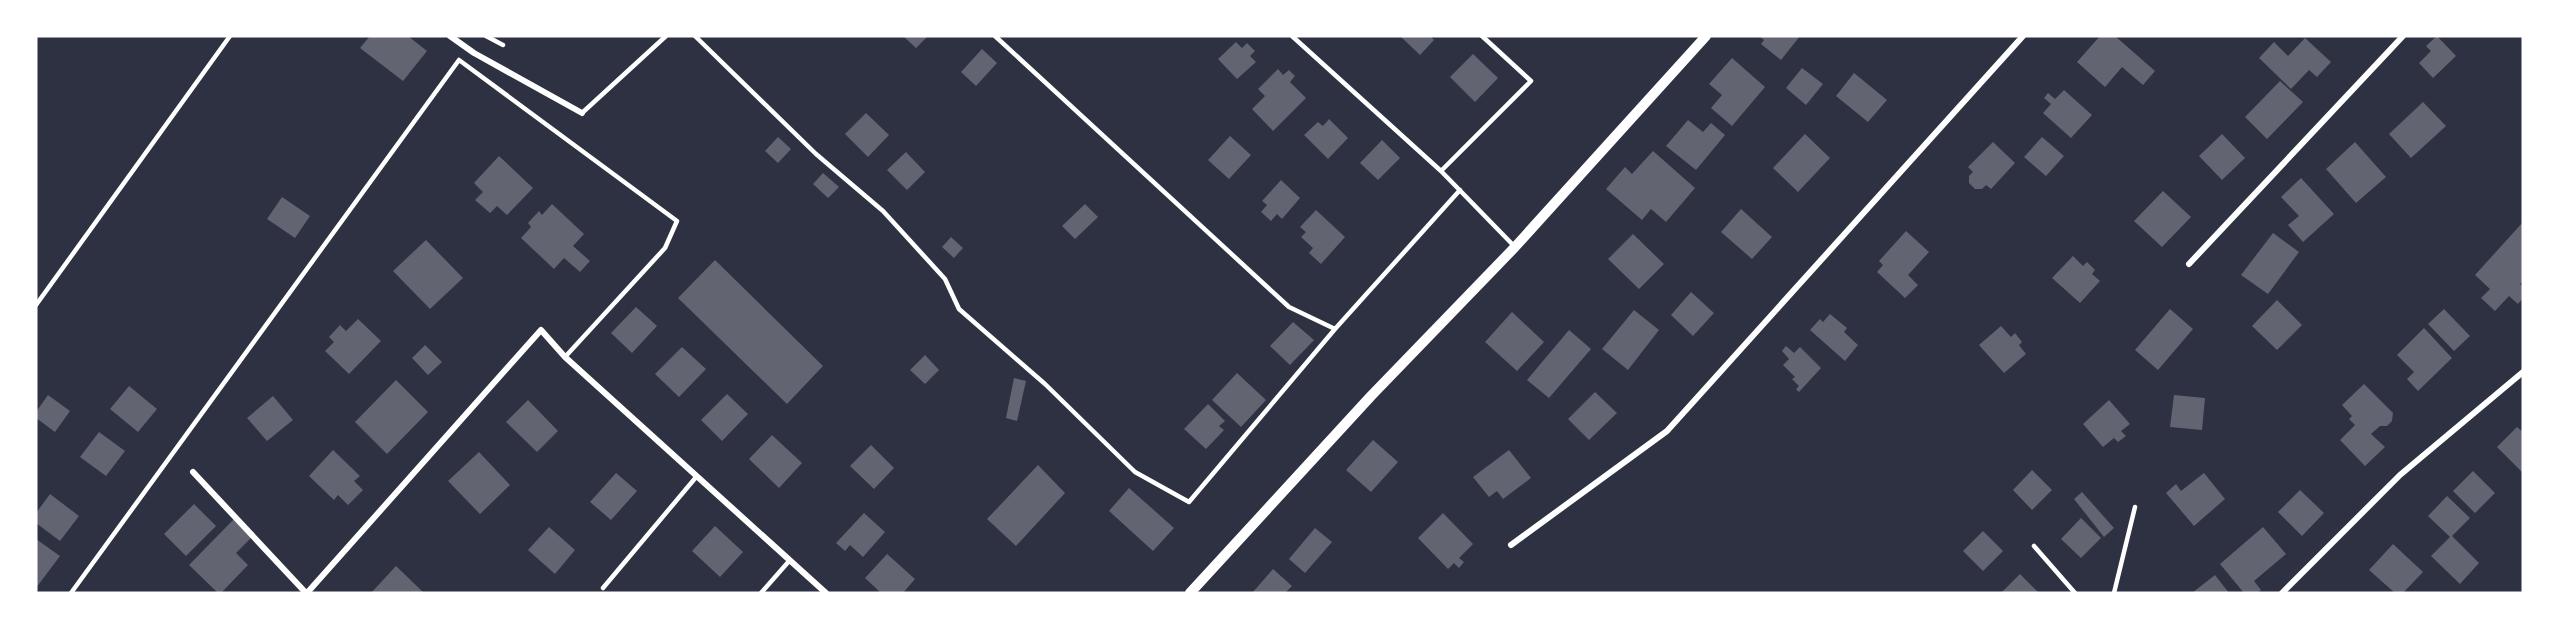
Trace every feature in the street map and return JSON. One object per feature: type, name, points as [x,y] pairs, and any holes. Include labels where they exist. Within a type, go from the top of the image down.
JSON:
[{"type":"street","points":[[450,36],[474,53],[582,113]]},
{"type":"street","points":[[1190,593],[1371,396],[1515,247],[1706,36]]},
{"type":"street","points":[[1511,545],[1667,431],[2023,36]]},
{"type":"street","points":[[2189,264],[2403,36]]},
{"type":"street","points":[[193,472],[306,593],[541,330],[565,357],[826,593]]},
{"type":"street","points":[[2282,593],[2400,475],[2523,372]]},
{"type":"lane","points":[[36,305],[230,36]]},
{"type":"lane","points":[[486,36],[503,45]]},
{"type":"lane","points":[[582,113],[666,36]]},
{"type":"lane","points":[[695,36],[816,154],[883,212],[945,279],[958,309],[1045,384],[1135,472],[1189,502],[1335,329],[1460,190]]},
{"type":"lane","points":[[995,36],[1289,307],[1335,329]]},
{"type":"lane","points":[[1292,36],[1441,171],[1515,247]]},
{"type":"lane","points":[[1441,171],[1531,81],[1482,36]]},
{"type":"lane","points":[[70,593],[459,60],[677,222],[665,248],[565,357]]},
{"type":"lane","points":[[603,588],[698,476]]},
{"type":"lane","points":[[2114,593],[2135,507]]},
{"type":"lane","points":[[2034,546],[2075,593]]},
{"type":"lane","points":[[761,593],[790,560]]},
{"type":"building","points":[[370,36],[408,36],[427,51],[403,81],[360,48]]},
{"type":"building","points":[[903,36],[928,36],[916,48]]},
{"type":"building","points":[[1400,36],[1430,36],[1434,40],[1420,55]]},
{"type":"building","points":[[1759,36],[1800,36],[1781,60],[1761,44],[1764,40]]},
{"type":"building","points":[[2100,36],[2115,36],[2155,71],[2143,85],[2122,67],[2105,87],[2077,62]]},
{"type":"building","points":[[2437,36],[2456,56],[2433,78],[2419,63],[2431,51],[2426,46]]},
{"type":"building","points":[[2305,38],[2331,62],[2317,77],[2309,70],[2291,89],[2259,58],[2274,42],[2288,56]]},
{"type":"building","points":[[1236,42],[1242,48],[1247,43],[1255,51],[1250,56],[1256,62],[1237,79],[1218,59]]},
{"type":"building","points":[[982,49],[997,63],[976,86],[961,72]]},
{"type":"building","points":[[1473,54],[1498,78],[1475,102],[1450,77]]},
{"type":"building","points":[[1732,58],[1765,87],[1732,126],[1711,108],[1722,95],[1709,84]]},
{"type":"building","points":[[1802,68],[1823,84],[1806,105],[1786,88]]},
{"type":"building","points":[[1278,69],[1283,75],[1289,70],[1295,76],[1290,82],[1306,98],[1273,131],[1252,109],[1265,96],[1258,89]]},
{"type":"building","points":[[1854,73],[1887,100],[1868,122],[1836,96]]},
{"type":"building","points":[[2280,81],[2303,102],[2267,139],[2245,117]]},
{"type":"building","points":[[2064,90],[2092,115],[2071,138],[2043,113],[2051,104],[2044,98],[2048,93],[2055,99]]},
{"type":"building","points":[[2423,102],[2446,126],[2411,158],[2389,134]]},
{"type":"building","points":[[866,113],[889,135],[868,157],[845,134]]},
{"type":"building","points":[[1329,119],[1348,138],[1328,159],[1304,135],[1318,122],[1323,126]]},
{"type":"building","points":[[1688,120],[1703,132],[1711,123],[1725,135],[1696,170],[1666,146]]},
{"type":"building","points":[[1805,134],[1830,158],[1798,192],[1773,168]]},
{"type":"building","points":[[2222,134],[2245,158],[2222,180],[2199,156]]},
{"type":"building","points":[[1230,136],[1251,155],[1229,179],[1208,160]]},
{"type":"building","points":[[778,137],[791,149],[778,163],[765,151]]},
{"type":"building","points":[[2042,137],[2064,156],[2046,176],[2024,157]]},
{"type":"building","points":[[1382,140],[1400,158],[1378,180],[1360,163]]},
{"type":"building","points":[[1993,142],[2015,163],[1991,189],[1986,185],[1982,189],[1975,189],[1969,183],[1969,176],[1973,172],[1968,167]]},
{"type":"building","points":[[2355,142],[2386,177],[2356,203],[2326,169]]},
{"type":"building","points":[[1653,151],[1695,188],[1666,222],[1651,209],[1642,220],[1606,189],[1625,167],[1632,174]]},
{"type":"building","points":[[906,152],[925,172],[907,190],[887,170]]},
{"type":"building","points":[[499,156],[533,188],[507,215],[497,206],[490,213],[475,200],[483,192],[474,183]]},
{"type":"building","points":[[823,173],[839,187],[828,198],[813,184]]},
{"type":"building","points":[[2301,178],[2334,214],[2303,242],[2288,225],[2299,216],[2281,197]]},
{"type":"building","points":[[1281,180],[1300,198],[1282,219],[1277,214],[1271,221],[1261,212],[1267,205],[1262,201]]},
{"type":"building","points":[[2163,191],[2191,217],[2162,247],[2134,221]]},
{"type":"building","points":[[282,197],[310,216],[295,238],[267,219]]},
{"type":"building","points":[[552,204],[584,234],[573,246],[590,261],[580,272],[564,258],[554,269],[521,238],[531,227],[528,223],[539,211],[542,215]]},
{"type":"building","points":[[1085,204],[1098,217],[1075,239],[1062,226]]},
{"type":"building","points":[[1741,209],[1772,237],[1752,259],[1721,232]]},
{"type":"building","points":[[1316,210],[1345,237],[1321,264],[1309,253],[1313,248],[1301,237],[1306,232],[1300,227]]},
{"type":"building","points":[[2523,222],[2523,281],[2520,284],[2523,287],[2523,298],[2518,304],[2509,296],[2495,311],[2481,298],[2490,289],[2475,275]]},
{"type":"building","points":[[1906,231],[1929,252],[1908,275],[1918,285],[1905,298],[1877,272],[1883,265],[1879,261]]},
{"type":"building","points":[[2273,233],[2299,252],[2268,294],[2241,275]]},
{"type":"building","points":[[1633,234],[1664,264],[1639,289],[1608,259]]},
{"type":"building","points":[[951,237],[963,248],[954,258],[942,247]]},
{"type":"building","points":[[426,240],[463,278],[430,309],[393,271]]},
{"type":"building","points":[[2073,256],[2083,266],[2087,262],[2095,270],[2092,274],[2100,281],[2080,303],[2052,278]]},
{"type":"building","points":[[715,260],[823,366],[787,404],[678,298]]},
{"type":"building","points":[[1691,292],[1714,313],[1693,336],[1671,315]]},
{"type":"building","points":[[2277,300],[2302,325],[2277,350],[2252,326]]},
{"type":"building","points":[[636,307],[657,326],[632,353],[611,333]]},
{"type":"building","points":[[2170,309],[2193,329],[2158,370],[2135,350]]},
{"type":"building","points":[[2444,309],[2470,336],[2454,351],[2428,324]]},
{"type":"building","points":[[1634,310],[1659,330],[1628,370],[1602,349]]},
{"type":"building","points":[[1512,312],[1544,342],[1517,371],[1485,342]]},
{"type":"building","points":[[1830,314],[1847,328],[1844,332],[1858,345],[1845,361],[1810,330],[1820,319],[1823,322]]},
{"type":"building","points":[[358,319],[381,341],[349,374],[325,351],[334,342],[329,337],[340,325],[346,331]]},
{"type":"building","points":[[1293,322],[1314,340],[1290,365],[1270,346]]},
{"type":"building","points":[[2001,326],[2011,337],[2015,333],[2022,342],[2019,345],[2026,354],[2004,373],[1979,345]]},
{"type":"building","points":[[2424,328],[2452,358],[2418,391],[2407,379],[2414,372],[2397,355]]},
{"type":"building","points":[[1569,330],[1591,349],[1549,398],[1527,380]]},
{"type":"building","points":[[425,345],[442,362],[428,375],[412,358]]},
{"type":"building","points":[[1786,346],[1794,353],[1800,347],[1821,368],[1799,392],[1796,389],[1799,386],[1792,379],[1795,377],[1783,365],[1789,359],[1782,351]]},
{"type":"building","points":[[682,347],[706,369],[679,397],[655,374]]},
{"type":"building","points":[[925,355],[939,370],[925,384],[910,370]]},
{"type":"building","points":[[1237,373],[1266,400],[1241,427],[1212,400]]},
{"type":"building","points":[[1014,378],[1026,381],[1017,421],[1006,418]]},
{"type":"building","points":[[396,380],[428,412],[387,454],[355,422]]},
{"type":"building","points":[[2364,384],[2393,413],[2392,421],[2387,426],[2380,426],[2371,434],[2385,447],[2365,466],[2340,440],[2355,425],[2349,419],[2352,416],[2342,405]]},
{"type":"building","points":[[129,386],[157,409],[138,432],[110,409]]},
{"type":"building","points":[[1595,392],[1617,413],[1589,440],[1568,419]]},
{"type":"building","points":[[727,394],[748,414],[722,441],[701,420]]},
{"type":"building","points":[[48,395],[70,411],[55,432],[36,418],[36,412]]},
{"type":"building","points":[[2174,395],[2205,398],[2202,430],[2170,427]]},
{"type":"building","points":[[273,396],[293,420],[267,441],[247,418]]},
{"type":"building","points":[[528,400],[558,431],[537,452],[506,422]]},
{"type":"building","points":[[2109,400],[2130,424],[2121,431],[2126,436],[2118,442],[2114,438],[2103,447],[2083,424]]},
{"type":"building","points":[[1208,404],[1225,421],[1219,426],[1224,430],[1206,449],[1184,429]]},
{"type":"building","points":[[2517,427],[2523,432],[2523,473],[2497,447]]},
{"type":"building","points":[[99,432],[125,451],[106,476],[80,457]]},
{"type":"building","points":[[772,435],[802,463],[779,488],[749,459]]},
{"type":"building","points":[[1373,440],[1398,462],[1371,492],[1346,470]]},
{"type":"building","points":[[871,445],[894,468],[874,489],[850,466]]},
{"type":"building","points":[[333,450],[360,476],[354,481],[363,490],[348,505],[338,495],[334,500],[309,476]]},
{"type":"building","points":[[1509,450],[1531,478],[1503,499],[1497,491],[1489,497],[1473,477]]},
{"type":"building","points":[[479,452],[510,485],[480,514],[448,481]]},
{"type":"building","points":[[1038,465],[1065,493],[1016,546],[987,519]]},
{"type":"building","points":[[2032,470],[2052,490],[2032,510],[2013,490]]},
{"type":"building","points":[[2473,471],[2495,493],[2475,513],[2453,491]]},
{"type":"building","points":[[616,473],[637,491],[611,520],[590,502]]},
{"type":"building","points":[[2204,473],[2225,499],[2194,526],[2166,493],[2176,484],[2181,491]]},
{"type":"building","points":[[1129,488],[1174,528],[1153,551],[1109,511]]},
{"type":"building","points":[[2300,490],[2324,513],[2302,536],[2278,512]]},
{"type":"building","points":[[2082,492],[2114,528],[2104,537],[2074,499]]},
{"type":"building","points":[[50,494],[79,516],[60,541],[36,523],[36,513]]},
{"type":"building","points":[[2447,496],[2470,518],[2452,536],[2479,563],[2460,584],[2431,556],[2450,537],[2428,516]]},
{"type":"building","points":[[194,504],[216,526],[186,556],[164,534]]},
{"type":"building","points":[[864,513],[885,532],[863,557],[850,545],[845,551],[836,543]]},
{"type":"building","points":[[1443,513],[1473,544],[1459,558],[1464,562],[1459,568],[1454,563],[1448,569],[1418,538]]},
{"type":"building","points":[[2081,518],[2101,538],[2081,558],[2061,539]]},
{"type":"building","points":[[234,519],[252,537],[236,553],[248,565],[221,593],[218,593],[189,565]]},
{"type":"building","points":[[715,526],[743,552],[720,577],[692,551]]},
{"type":"building","points":[[549,527],[575,550],[555,574],[528,550]]},
{"type":"building","points":[[2263,527],[2286,554],[2254,581],[2261,590],[2257,593],[2244,593],[2220,564]]},
{"type":"building","points":[[1315,528],[1332,542],[1305,573],[1289,559]]},
{"type":"building","points":[[1983,531],[2003,551],[1983,571],[1963,551]]},
{"type":"building","points":[[36,539],[60,556],[36,588]]},
{"type":"building","points":[[2393,544],[2423,572],[2403,593],[2395,593],[2369,570]]},
{"type":"building","points":[[887,554],[915,579],[903,593],[881,593],[865,578]]},
{"type":"building","points":[[396,566],[424,593],[371,593]]},
{"type":"building","points":[[1273,569],[1292,586],[1285,593],[1252,593]]},
{"type":"building","points":[[2020,574],[2039,593],[2001,593]]},
{"type":"building","points":[[2215,575],[2229,593],[2192,593]]}]
